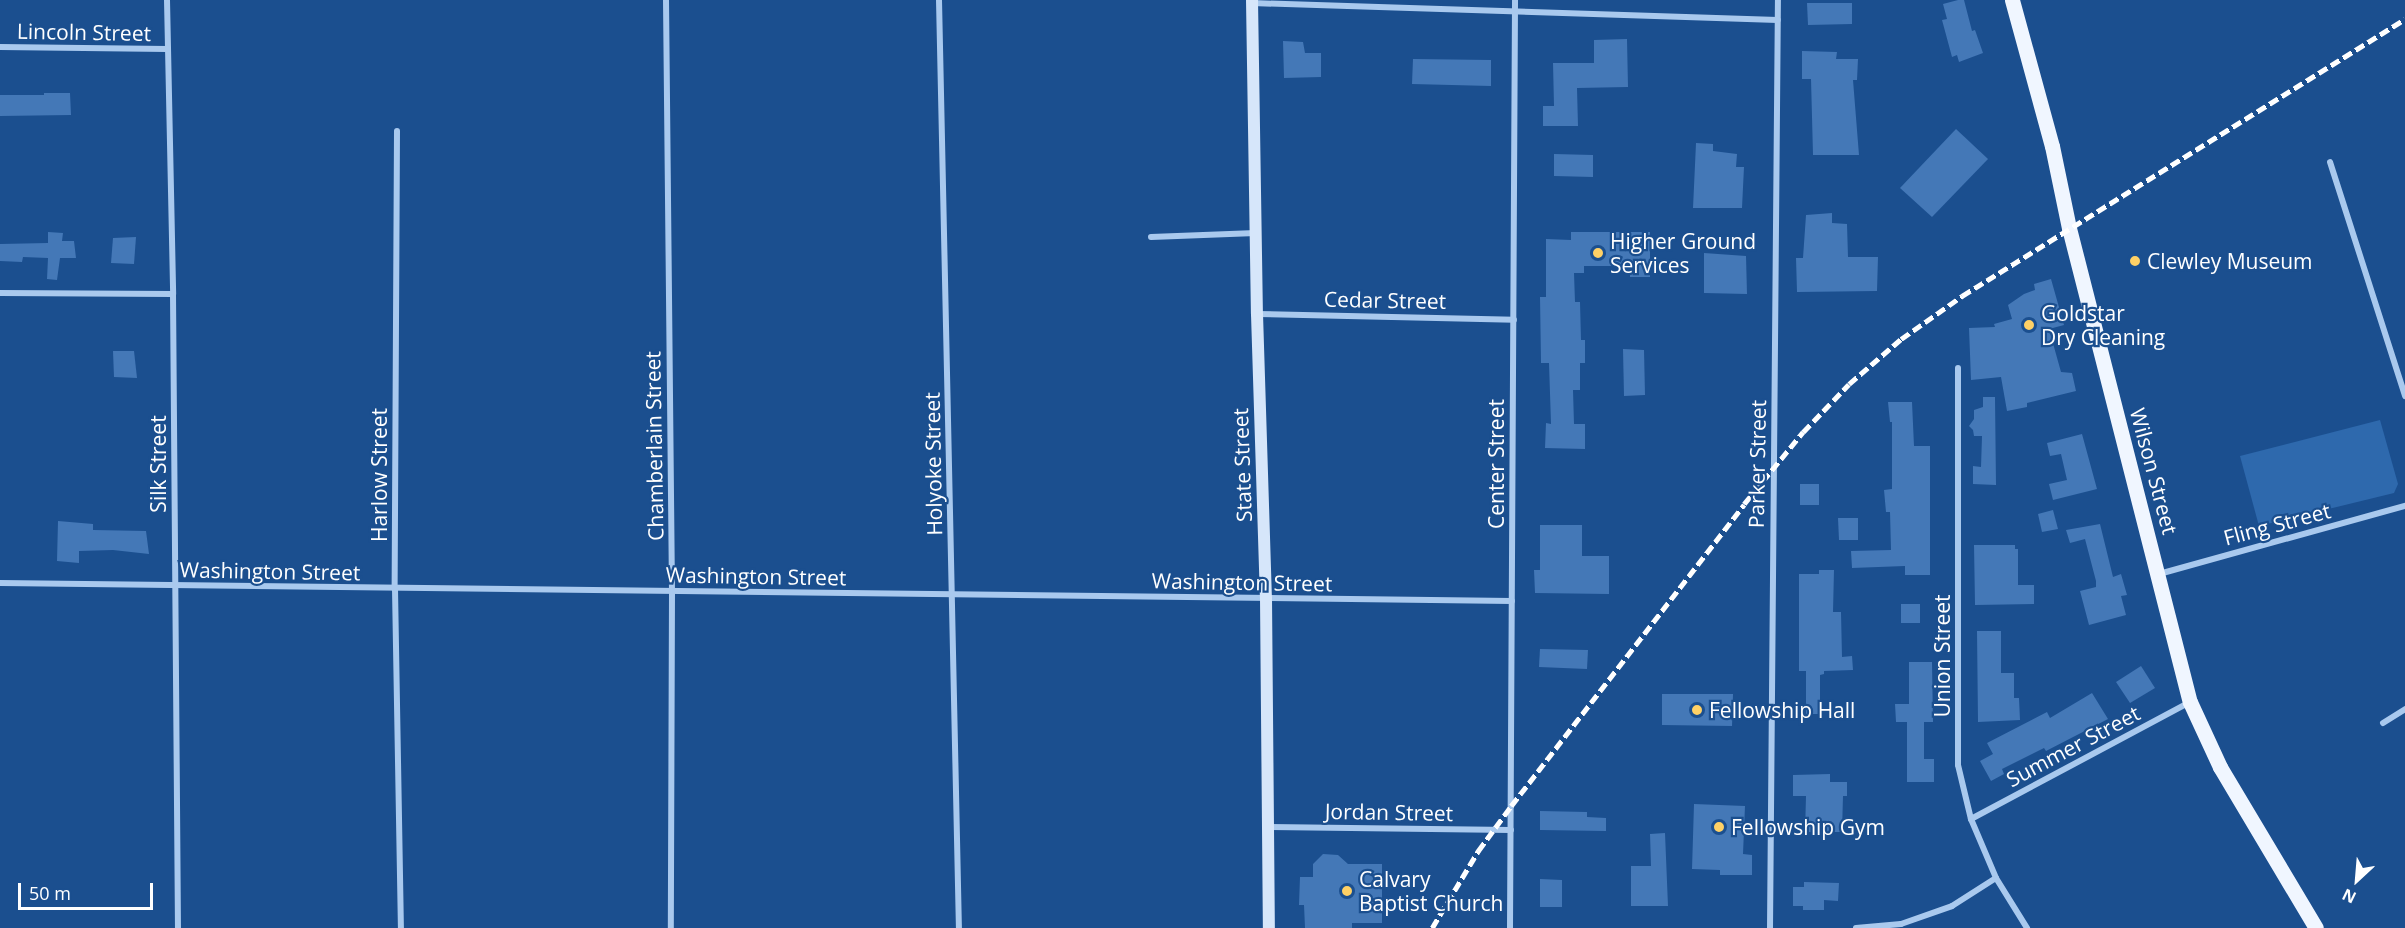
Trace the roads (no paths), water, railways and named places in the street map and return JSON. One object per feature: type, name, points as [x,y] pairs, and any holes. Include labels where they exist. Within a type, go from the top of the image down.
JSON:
[{"type":"main road","name":"Wilson Street","points":[[2015,0],[2052,146],[2069,228],[2190,702],[2220,767],[2316,928]]},
{"type":"main road","name":"State Street","points":[[1252,2],[1257,314],[1266,598],[1269,928]]},
{"type":"street","name":"Silk Street","points":[[167,0],[173,294],[178,928]]},
{"type":"street","name":"Chamberlain Street","points":[[666,0],[672,592],[671,928]]},
{"type":"street","name":"Holyoke Street","points":[[939,0],[959,928]]},
{"type":"street","name":"Center Street","points":[[1510,928],[1515,0]]},
{"type":"street","name":"Parker Street","points":[[1770,928],[1778,0]]},
{"type":"street","points":[[1252,2],[1778,20]]},
{"type":"street","name":"Lincoln Street","points":[[0,47],[167,49]]},
{"type":"street","name":"Harlow Street","points":[[397,131],[395,589],[401,928]]},
{"type":"street","points":[[2330,162],[2405,396]]},
{"type":"street","points":[[1151,237],[1256,233]]},
{"type":"street","points":[[0,293],[173,294]]},
{"type":"street","name":"Cedar Street","points":[[1257,314],[1514,320]]},
{"type":"street","name":"Union Street","points":[[1958,368],[1958,765],[1971,819],[1996,878],[2027,928]]},
{"type":"street","name":"Fling Street","points":[[2159,574],[2405,506]]},
{"type":"street","name":"Washington Street","points":[[0,583],[1512,601]]},
{"type":"street","name":"Summer Street","points":[[1971,819],[2190,702]]},
{"type":"street","points":[[2383,723],[2405,709]]},
{"type":"street","name":"Jordan Street","points":[[1267,827],[1511,830]]},
{"type":"street","points":[[1857,928],[1901,924],[1952,906],[1996,878]]},
{"type":"railway","points":[[1432,928],[1478,851],[1511,806],[1744,504],[1803,432],[1849,384],[1901,339],[1962,296],[2405,19]]},
{"type":"place","name":"Higher Ground Services","points":[[1598,253]]},
{"type":"place","name":"Clewley Museum","points":[[2135,261]]},
{"type":"place","name":"Goldstar Dry Cleaning","points":[[2029,325]]},
{"type":"place","name":"Fellowship Hall","points":[[1697,710]]},
{"type":"place","name":"Fellowship Gym","points":[[1719,827]]},
{"type":"place","name":"Calvary Baptist Church","points":[[1347,891]]}]
